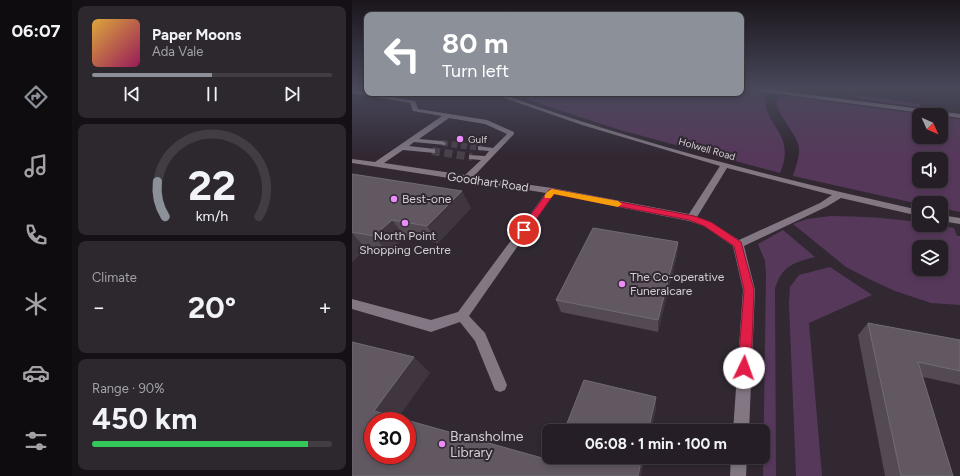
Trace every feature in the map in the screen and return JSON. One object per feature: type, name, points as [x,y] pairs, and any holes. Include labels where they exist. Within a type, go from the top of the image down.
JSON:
[{"type":"street","points":[[422,111],[487,122],[512,133],[466,179]]},
{"type":"street","name":"Holwell Road","points":[[540,111],[724,166],[912,211]]},
{"type":"street","points":[[925,111],[960,116]]},
{"type":"street","points":[[376,165],[447,116]]},
{"type":"street","points":[[412,140],[442,143]]},
{"type":"street","points":[[401,147],[432,150]]},
{"type":"street","points":[[481,148],[495,150]]},
{"type":"street","points":[[472,157],[487,158]]},
{"type":"street","name":"Goodhart Road","points":[[352,161],[552,192],[691,218],[708,224],[738,244]]},
{"type":"street","points":[[691,218],[724,166]]},
{"type":"street","points":[[352,304],[431,326],[462,316],[552,192]]},
{"type":"street","points":[[741,424],[749,290],[738,244],[823,205],[839,195]]},
{"type":"street","points":[[948,219],[960,221]]},
{"type":"street","points":[[462,316],[480,337],[500,385]]},
{"type":"street","points":[[738,476],[739,464]]},
{"type":"shaded area","points":[[562,111],[767,111],[782,138],[785,147],[784,159],[780,173],[620,130]]},
{"type":"shaded area","points":[[780,111],[900,111],[912,113],[912,144],[948,144],[948,118],[960,119],[960,212],[948,209],[948,196],[912,196],[912,202],[793,176],[799,151],[793,133]]},
{"type":"shaded area","points":[[831,216],[853,216],[912,221],[912,232],[948,232],[948,227],[954,228],[957,236],[960,236],[960,305],[931,303],[895,291],[869,279],[846,267],[793,224],[807,219]]},
{"type":"shaded area","points":[[783,230],[815,257],[790,266],[782,274],[775,288],[776,476],[763,476],[763,464],[770,464],[770,424],[764,424],[766,276],[765,261],[758,244]]},
{"type":"shaded area","points":[[830,267],[872,295],[809,323],[822,476],[796,476],[789,303],[790,287],[799,275]]},
{"type":"building","points":[[352,174],[462,191],[427,226],[392,220],[374,236],[352,232]]},
{"type":"building","name":"The Co-operative Funeralcare","points":[[593,228],[678,242],[658,320],[556,300]]},
{"type":"building","points":[[868,323],[960,340],[960,371],[918,362],[953,476],[901,476]]},
{"type":"building","points":[[352,342],[414,357],[374,411],[378,412],[364,412],[364,464],[416,464],[416,423],[542,458],[542,464],[641,464],[638,476],[352,476]]},
{"type":"building","points":[[584,380],[656,397],[650,424],[567,424]]},
{"type":"tunnel","points":[[442,143],[481,148]]},
{"type":"tunnel","points":[[432,151],[472,157]]},
{"type":"slow traffic","points":[[548,197],[552,192],[618,204]]},
{"type":"place","name":"Gulf","points":[[460,139]]},
{"type":"place","name":"Best-one","points":[[394,199]]},
{"type":"place","name":"North Point Shopping Centre","points":[[405,223]]},
{"type":"place","name":"The Co-operative Funeralcare","points":[[622,284]]},
{"type":"place","name":"Bransholme Library","points":[[442,444]]},
{"type":"route","points":[[524,230],[552,192],[691,218],[708,224],[738,244],[749,290],[744,368]]}]
